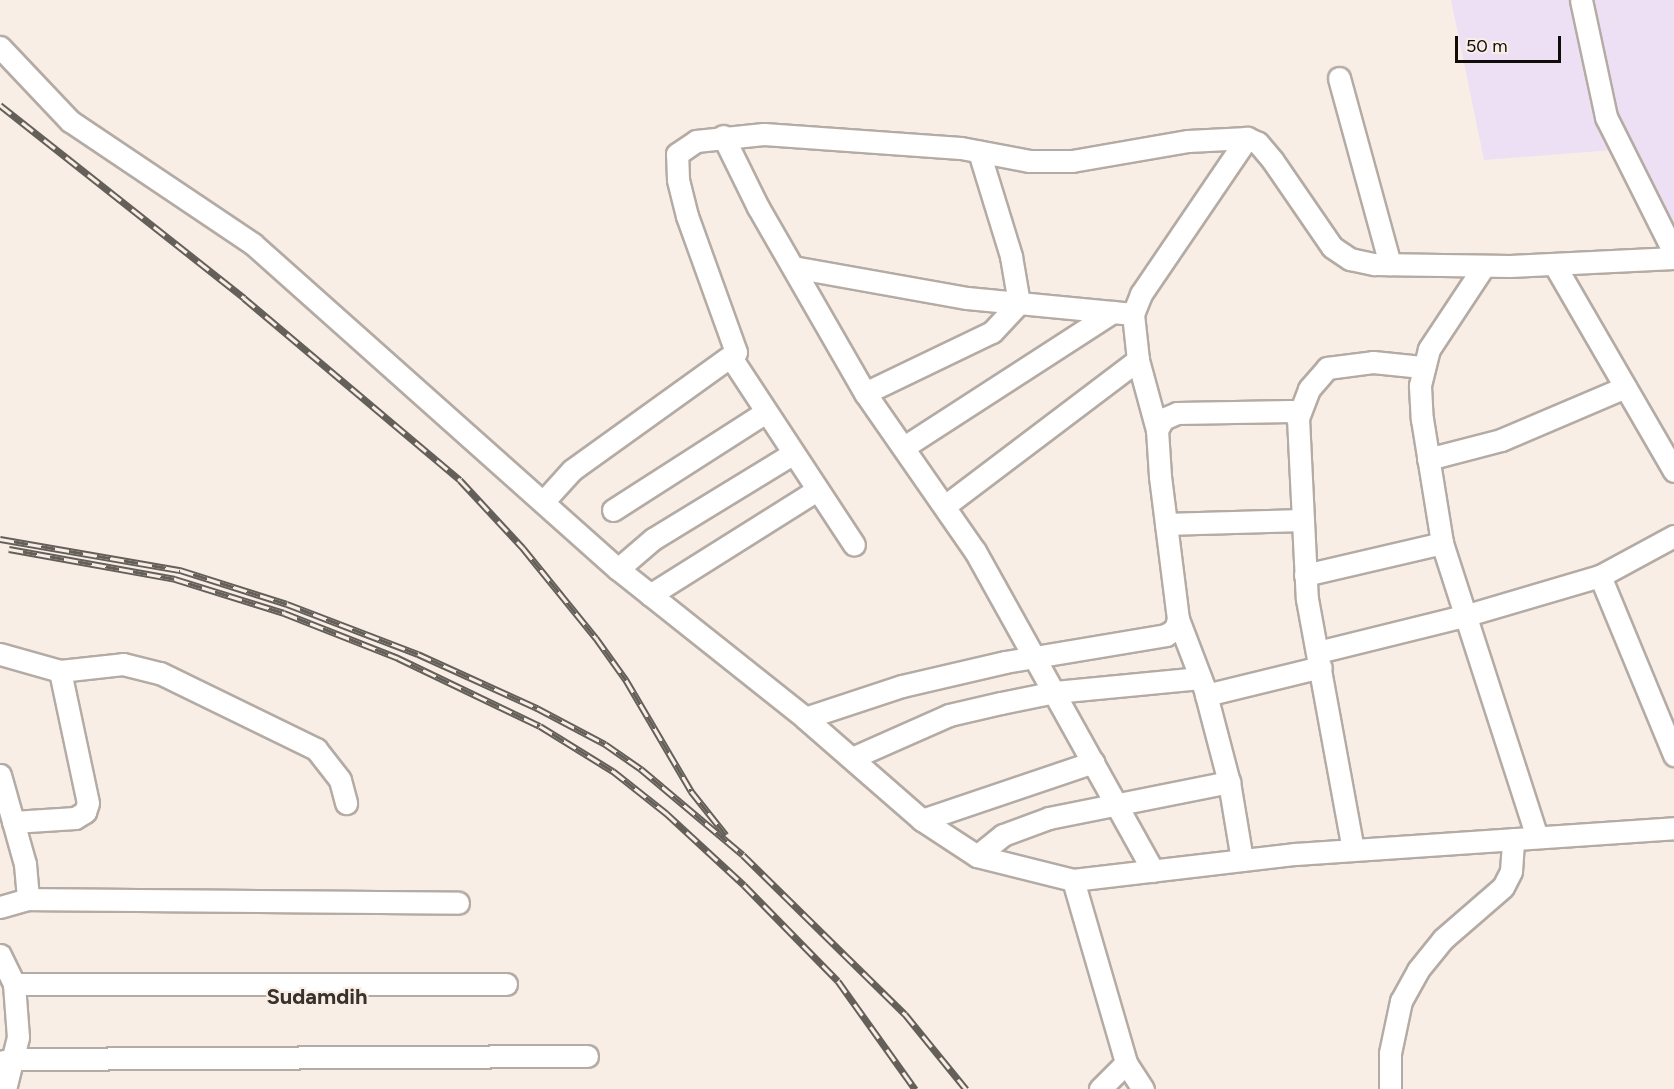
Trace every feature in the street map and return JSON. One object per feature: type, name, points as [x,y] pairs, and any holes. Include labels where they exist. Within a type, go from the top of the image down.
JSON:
[{"type":"street","points":[[543,502],[572,470],[732,359],[736,345],[687,216],[676,166],[677,154],[683,147],[723,136],[764,134],[867,140],[979,152],[1029,160],[1071,161],[1188,141],[1247,138],[1258,143],[1274,161],[1332,247],[1350,259],[1390,264],[1484,266],[1554,264],[1674,255],[1606,117],[1581,0]]},
{"type":"street","points":[[0,47],[70,121],[253,244],[618,569],[805,718],[922,820],[977,856],[1073,880],[1242,860],[1353,850],[1674,828]]},
{"type":"street","points":[[1339,78],[1390,264]]},
{"type":"street","points":[[723,136],[793,267],[865,393],[946,505],[1036,657],[1153,871]]},
{"type":"street","points":[[904,447],[1123,313],[1147,284],[1247,138]]},
{"type":"street","points":[[979,152],[1011,256],[1020,303]]},
{"type":"street","points":[[1554,264],[1674,471]]},
{"type":"street","points":[[1484,266],[1429,350],[1422,367],[1422,419],[1442,543],[1537,837]]},
{"type":"street","points":[[793,267],[862,282],[1020,303],[1123,313]]},
{"type":"street","points":[[865,393],[992,332],[1020,303]]},
{"type":"street","points":[[1123,313],[1157,430],[1178,619],[1203,686],[1229,782],[1242,860]]},
{"type":"street","points":[[732,359],[764,412],[854,545]]},
{"type":"street","points":[[946,505],[1138,360]]},
{"type":"street","points":[[1353,850],[1305,575],[1298,418],[1309,389],[1327,368],[1373,363],[1422,367]]},
{"type":"street","points":[[1428,459],[1501,440],[1625,387]]},
{"type":"street","points":[[1157,430],[1163,419],[1177,413],[1290,411],[1298,418]]},
{"type":"street","points":[[613,510],[764,412]]},
{"type":"street","points":[[618,569],[653,539],[792,454]]},
{"type":"street","points":[[650,595],[817,490]]},
{"type":"street","points":[[1166,524],[1301,520]]},
{"type":"street","points":[[852,758],[949,716],[1055,692],[1203,686],[1320,660],[1600,576],[1674,536]]},
{"type":"street","points":[[1305,575],[1442,543]]},
{"type":"street","points":[[1600,576],[1674,755]]},
{"type":"street","points":[[805,718],[903,686],[1036,657],[1166,635],[1175,628],[1178,619]]},
{"type":"street","points":[[0,654],[60,671],[123,664],[160,672],[316,749],[340,780],[346,803]]},
{"type":"street","points":[[13,822],[75,818],[85,812],[88,803],[60,671]]},
{"type":"street","points":[[922,820],[1094,762]]},
{"type":"street","points":[[0,775],[25,864],[28,899]]},
{"type":"street","points":[[977,856],[1003,835],[1024,826],[1229,782]]},
{"type":"street","points":[[1390,1089],[1390,1053],[1401,1000],[1418,970],[1443,939],[1503,887],[1511,871],[1513,839]]},
{"type":"street","points":[[1073,880],[1126,1063],[1143,1089]]},
{"type":"street","points":[[0,907],[28,899],[458,903]]},
{"type":"street","points":[[0,955],[18,1037],[6,1061],[5,1089]]},
{"type":"street","points":[[10,995],[506,984]]},
{"type":"street","points":[[6,1061],[587,1056]]},
{"type":"street","points":[[1100,1089],[1126,1063]]},
{"type":"shaded area","points":[[1451,0],[1674,0],[1674,240],[1613,150],[1484,160]]},
{"type":"railway","points":[[0,105],[244,298],[460,480],[523,548],[596,638],[626,680],[691,791],[726,835]]},
{"type":"railway","points":[[0,539],[180,570],[287,604],[418,654],[537,708],[605,744],[641,769],[743,855],[905,1014],[966,1089]]},
{"type":"railway","points":[[9,549],[175,579],[284,613],[398,658],[540,726],[613,771],[666,813],[744,885],[838,981],[915,1089]]},
{"type":"district","name":"Sudamdih","points":[[317,997]]}]
